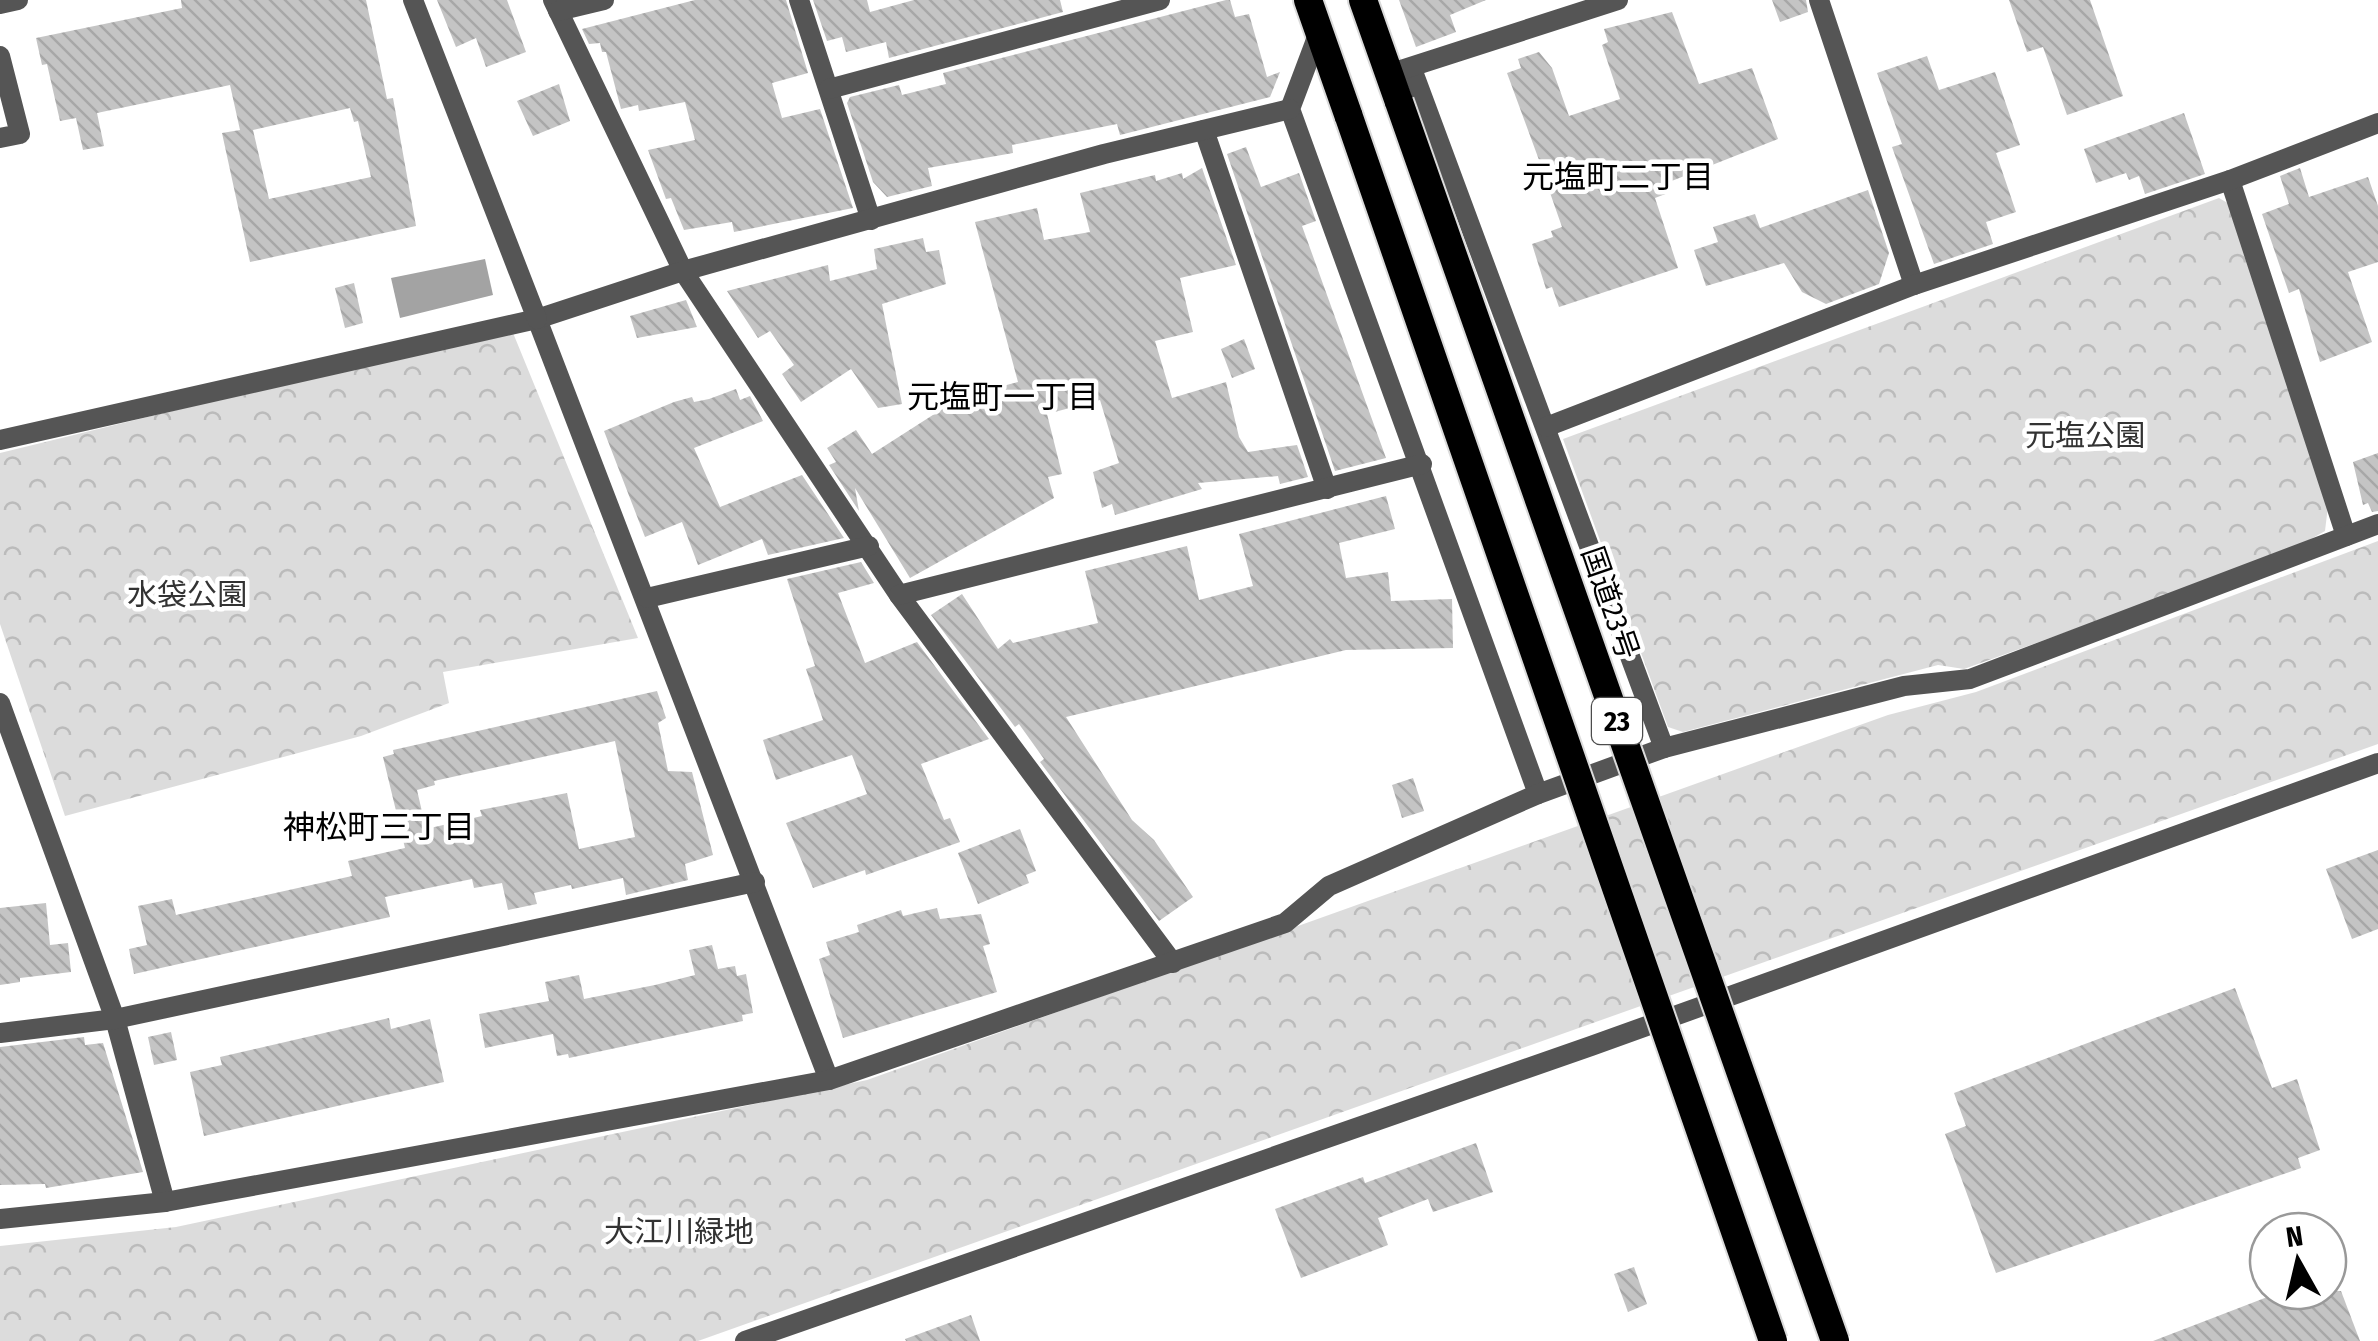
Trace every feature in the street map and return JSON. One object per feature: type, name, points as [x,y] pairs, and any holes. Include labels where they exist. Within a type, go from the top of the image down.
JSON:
[{"type":"highway","name":"23","points":[[1308,0],[1773,1341]]},
{"type":"highway","name":"国道23号","points":[[1363,0],[1400,70],[1399,102],[1836,1341]]},
{"type":"street","points":[[0,4],[18,0]]},
{"type":"street","points":[[412,0],[647,598],[830,1080]]},
{"type":"street","points":[[604,0],[556,6],[682,271],[899,595],[1173,963]]},
{"type":"street","points":[[800,0],[872,220]]},
{"type":"street","points":[[828,88],[1160,0]]},
{"type":"street","points":[[1618,0],[1400,70],[1546,427],[1664,748]]},
{"type":"street","points":[[1820,0],[1914,285]]},
{"type":"street","points":[[1319,32],[1290,109],[1422,464],[1538,794]]},
{"type":"street","points":[[0,56],[20,134],[0,138]]},
{"type":"street","points":[[0,440],[537,319],[682,271],[1290,109]]},
{"type":"street","points":[[1546,427],[1914,285],[2230,180],[2378,123]]},
{"type":"street","points":[[1204,130],[1327,489]]},
{"type":"street","points":[[2230,180],[2346,536]]},
{"type":"street","points":[[899,595],[1422,464]]},
{"type":"street","points":[[0,1219],[165,1202],[830,1080],[1285,924],[1329,886],[1538,794],[1664,748],[1904,686],[1970,680],[2378,524]]},
{"type":"street","points":[[647,598],[869,546]]},
{"type":"street","points":[[0,703],[115,1020],[165,1202]]},
{"type":"street","points":[[746,1341],[1591,1046],[2378,763]]},
{"type":"street","points":[[0,1033],[115,1020],[756,882]]},
{"type":"green space","name":"元塩公園","points":[[2219,198],[2231,205],[2328,506],[2325,531],[2290,551],[1964,669],[1938,665],[1683,732],[1668,727],[1563,439]]},
{"type":"green space","name":"水袋公園","points":[[511,328],[638,638],[443,672],[449,703],[361,736],[65,816],[0,624],[0,453]]},
{"type":"green space","name":"大江川緑地","points":[[2378,541],[2378,744],[698,1341],[0,1341],[0,1246],[176,1227],[867,1080],[1888,715],[1976,692]]},
{"type":"shaded area","points":[[485,259],[493,295],[400,318],[391,278]]},
{"type":"building","points":[[181,0],[366,0],[387,99],[393,98],[416,226],[250,262],[222,133],[240,130],[230,85],[97,113],[104,146],[83,150],[76,118],[60,121],[47,64],[42,65],[36,38],[182,8]],"holes":[[[350,108],[354,122],[358,121],[371,177],[269,199],[253,130]]]},
{"type":"building","points":[[437,0],[507,0],[526,52],[486,67],[476,38],[456,47]]},
{"type":"building","points":[[695,0],[786,0],[808,73],[772,83],[782,118],[820,109],[853,208],[734,232],[732,222],[684,230],[671,198],[666,199],[648,150],[695,140],[685,102],[639,111],[638,105],[621,109],[606,52],[602,52],[600,43],[589,44],[582,29]]},
{"type":"building","points":[[813,0],[867,0],[870,12],[914,0],[1060,0],[1063,12],[889,58],[886,42],[846,52],[842,37],[827,41]]},
{"type":"building","points":[[1230,0],[1235,17],[1249,14],[1267,77],[1280,72],[1270,97],[1120,135],[1117,124],[1012,145],[1013,153],[928,168],[932,186],[887,197],[873,182],[847,103],[850,97],[899,85],[902,95],[946,84],[943,73]]},
{"type":"building","points":[[1399,0],[1486,0],[1450,15],[1456,32],[1416,47]]},
{"type":"building","points":[[1772,0],[1806,0],[1808,12],[1780,22]]},
{"type":"building","points":[[2009,0],[2090,0],[2123,96],[2067,115],[2043,47],[2027,52]]},
{"type":"building","points":[[1672,12],[1699,84],[1752,68],[1778,139],[1664,184],[1668,193],[1655,198],[1678,268],[1559,307],[1552,287],[1546,289],[1532,244],[1553,237],[1551,231],[1562,227],[1548,187],[1538,190],[1528,164],[1539,160],[1507,73],[1521,68],[1518,59],[1539,52],[1552,68],[1569,116],[1620,99],[1602,45],[1608,42],[1604,29]]},
{"type":"building","points":[[1927,56],[1939,90],[1995,72],[2020,145],[1996,153],[2016,212],[1986,222],[1993,244],[1934,264],[1892,147],[1902,144],[1877,73]]},
{"type":"building","points":[[559,84],[570,121],[533,136],[517,101]]},
{"type":"building","points":[[2184,113],[2205,174],[2145,194],[2139,176],[2129,180],[2126,173],[2096,183],[2084,149]]},
{"type":"building","points":[[1246,147],[1261,187],[1299,173],[1316,221],[1302,226],[1386,458],[1335,471],[1227,154]]},
{"type":"building","points":[[1202,168],[1236,265],[1180,278],[1193,332],[1155,341],[1172,398],[1226,382],[1239,437],[1248,452],[1297,445],[1308,477],[1280,484],[1278,476],[1198,483],[1202,489],[1115,515],[1112,504],[1102,508],[1093,472],[1119,463],[1100,400],[1047,414],[1062,474],[1048,477],[1054,498],[910,578],[855,488],[859,511],[829,465],[836,462],[827,448],[856,430],[872,454],[961,397],[1018,382],[975,222],[1037,208],[1044,240],[1090,232],[1080,193],[1155,175],[1156,181],[1182,173],[1183,179]]},
{"type":"building","points":[[2300,168],[2309,197],[2368,177],[2378,206],[2378,262],[2348,272],[2372,342],[2320,362],[2299,289],[2289,293],[2262,214],[2289,204],[2280,176]]},
{"type":"building","points":[[1868,190],[1889,253],[1879,284],[1826,304],[1802,292],[1784,263],[1706,286],[1694,250],[1718,242],[1713,227],[1755,214],[1760,228]]},
{"type":"building","points":[[923,238],[926,252],[939,250],[946,284],[882,304],[902,404],[878,408],[851,369],[801,402],[782,374],[794,365],[770,331],[758,338],[727,291],[828,265],[830,281],[877,269],[874,249]]},
{"type":"building","points":[[354,283],[363,323],[345,328],[335,288]]},
{"type":"building","points":[[686,300],[697,327],[637,338],[630,316]]},
{"type":"building","points":[[1244,339],[1255,369],[1232,378],[1221,349]]},
{"type":"building","points":[[736,389],[740,400],[750,396],[763,421],[694,448],[720,507],[802,475],[844,538],[768,555],[762,539],[698,565],[682,522],[645,537],[604,431],[674,402],[692,397],[694,402],[709,399]]},
{"type":"building","points":[[2378,453],[2378,511],[2372,512],[2368,503],[2363,505],[2353,462]]},
{"type":"building","points":[[1386,496],[1395,529],[1339,543],[1346,578],[1388,572],[1391,601],[1452,599],[1453,648],[1346,650],[1066,717],[1132,820],[1154,840],[1193,897],[1159,921],[1040,762],[1044,759],[1019,724],[1015,727],[931,615],[962,594],[998,649],[1010,639],[1013,643],[1098,623],[1085,571],[1187,546],[1199,600],[1253,586],[1239,534]]},
{"type":"building","points":[[861,562],[874,583],[838,593],[865,663],[917,642],[989,739],[921,764],[944,820],[950,818],[960,842],[866,875],[865,870],[813,888],[786,823],[867,794],[852,755],[776,780],[763,740],[823,720],[806,669],[815,666],[787,579]]},
{"type":"building","points":[[657,691],[666,718],[658,723],[668,771],[692,772],[713,855],[685,864],[688,880],[626,895],[623,878],[572,889],[571,885],[534,893],[537,904],[508,910],[502,883],[474,888],[472,879],[385,897],[390,917],[134,974],[129,949],[147,945],[138,906],[172,899],[176,915],[352,876],[348,861],[405,848],[383,757],[394,754],[393,750]],"holes":[[[615,741],[635,837],[579,849],[567,793],[480,810],[482,816],[426,829],[417,790],[435,785],[434,781]]]},
{"type":"building","points":[[1413,778],[1424,811],[1402,818],[1392,785]]},
{"type":"building","points":[[1020,829],[1036,871],[1026,875],[1029,883],[978,904],[958,853]]},
{"type":"building","points":[[2378,850],[2378,929],[2352,939],[2326,869]]},
{"type":"building","points":[[46,903],[50,945],[68,943],[71,972],[20,978],[20,982],[0,985],[0,908]]},
{"type":"building","points":[[937,908],[940,919],[981,914],[990,944],[983,946],[997,992],[843,1038],[819,959],[830,955],[826,942],[859,932],[857,925],[901,910],[903,916]]},
{"type":"building","points":[[712,945],[718,969],[735,966],[737,976],[746,974],[753,1013],[742,1015],[743,1021],[569,1058],[568,1054],[557,1056],[553,1034],[485,1048],[479,1014],[549,1001],[545,982],[579,975],[584,999],[655,985],[695,975],[689,950]]},
{"type":"building","points":[[2235,988],[2272,1088],[2297,1079],[2320,1150],[2298,1158],[2301,1168],[1996,1273],[1945,1134],[1966,1126],[1954,1093]]},
{"type":"building","points":[[389,1018],[391,1029],[430,1019],[444,1082],[204,1136],[190,1072],[222,1065],[220,1057]]},
{"type":"building","points":[[171,1032],[177,1060],[154,1065],[148,1037]]},
{"type":"building","points":[[84,1037],[85,1045],[103,1043],[143,1172],[46,1188],[45,1184],[0,1185],[0,1047]]},
{"type":"building","points":[[1476,1143],[1493,1192],[1433,1212],[1428,1199],[1378,1218],[1388,1245],[1301,1278],[1275,1209],[1363,1177],[1365,1183]]},
{"type":"building","points":[[1634,1267],[1647,1304],[1628,1312],[1614,1274]]},
{"type":"building","points":[[2248,1304],[2248,1311],[2348,1309],[2360,1341],[2153,1341]]},
{"type":"building","points":[[971,1315],[980,1341],[905,1339]]},
{"type":"district","name":"元塩町二丁目","points":[[1618,177]]},
{"type":"district","name":"元塩町一丁目","points":[[1003,397]]},
{"type":"district","name":"神松町三丁目","points":[[379,827]]}]
